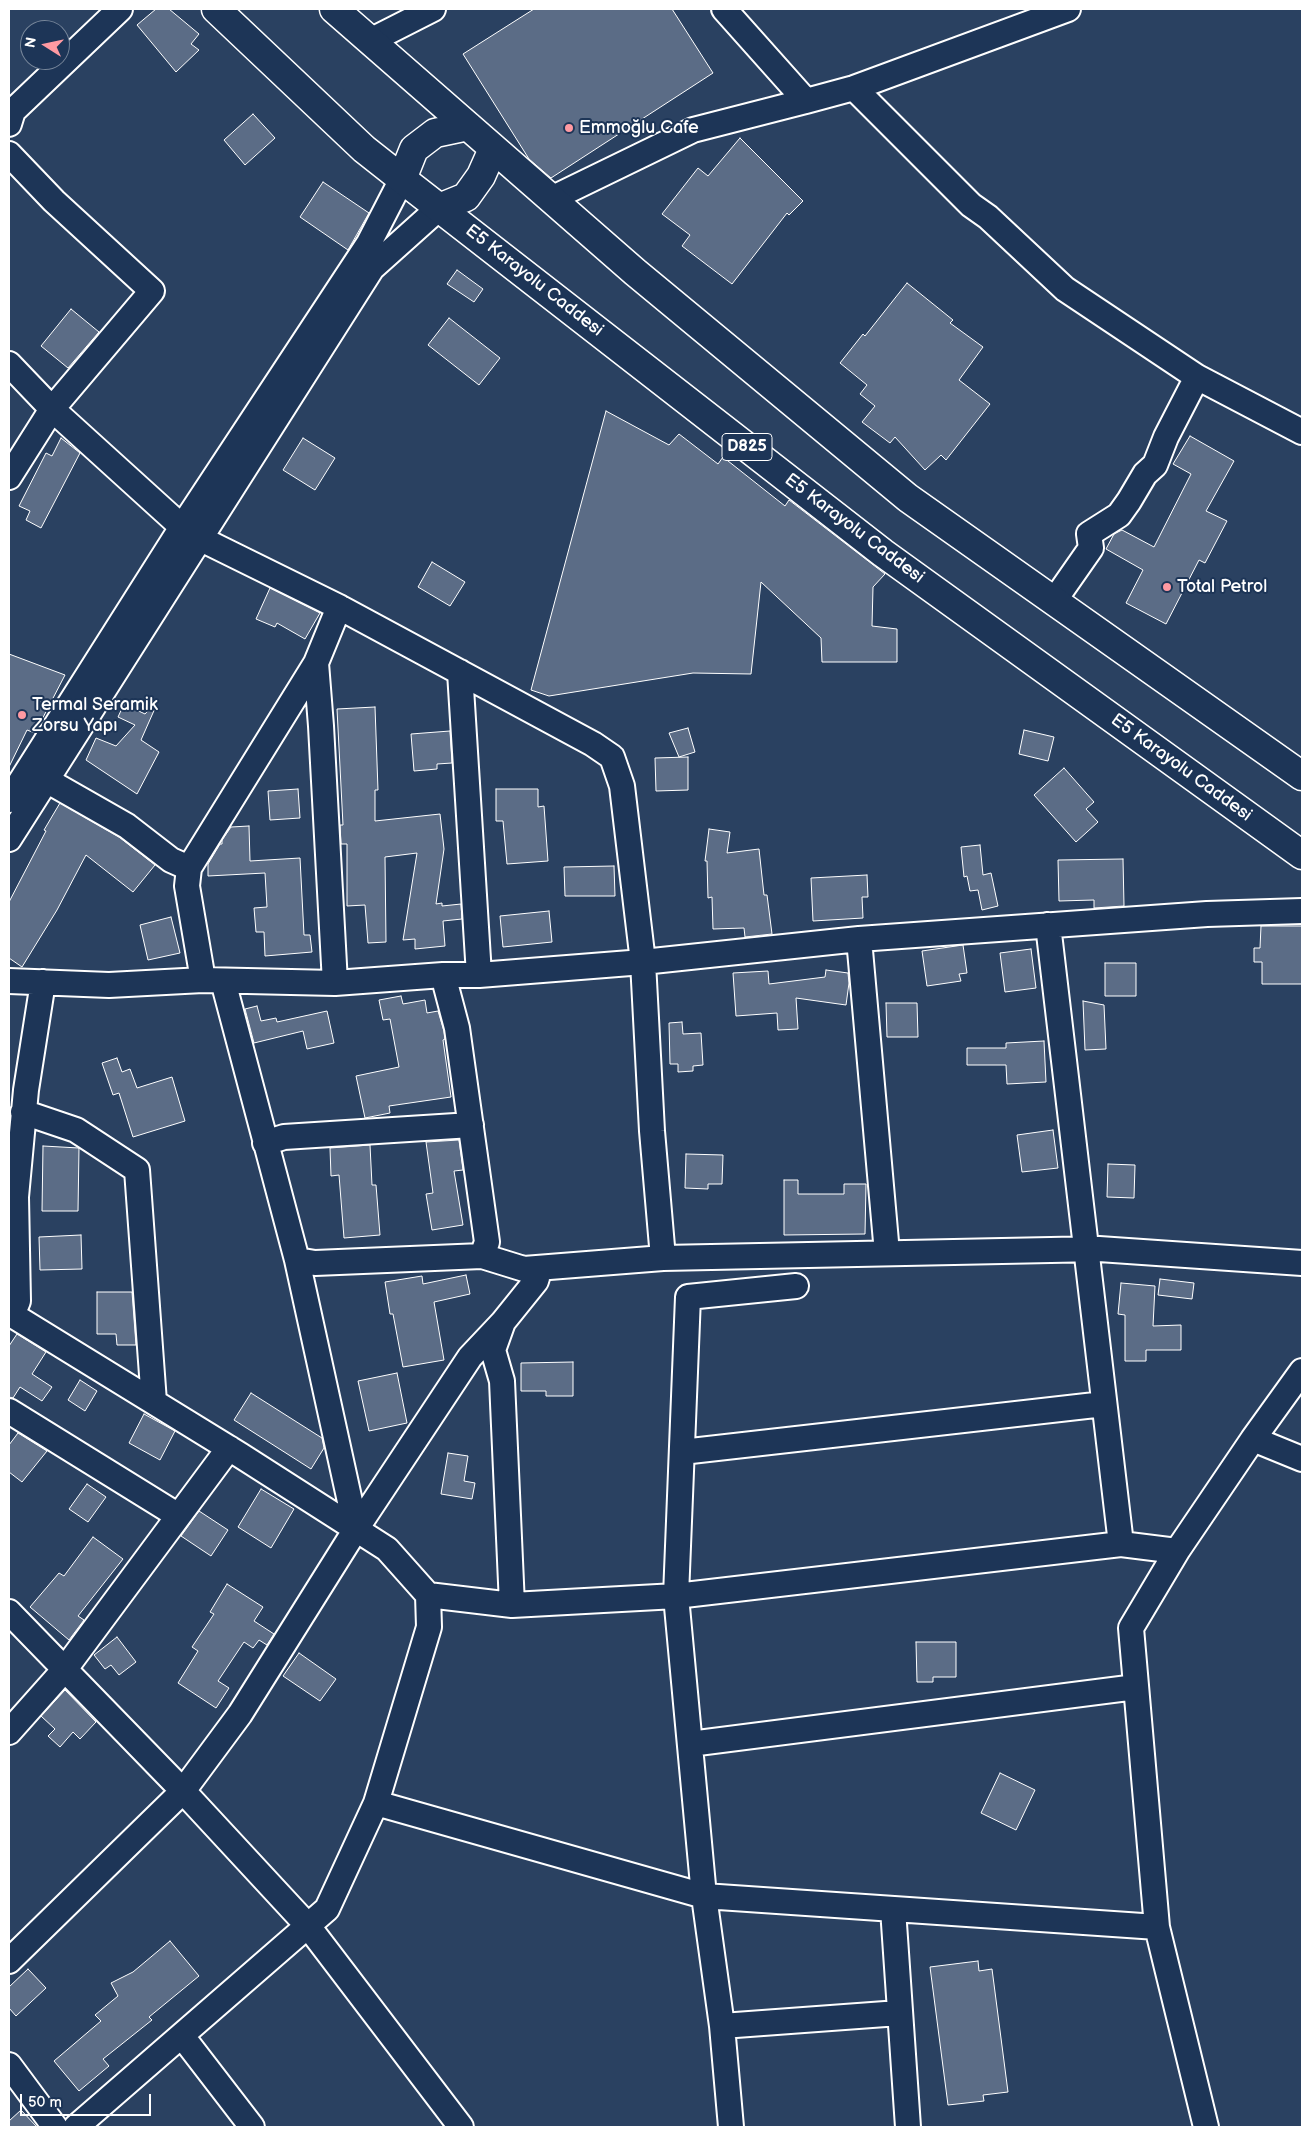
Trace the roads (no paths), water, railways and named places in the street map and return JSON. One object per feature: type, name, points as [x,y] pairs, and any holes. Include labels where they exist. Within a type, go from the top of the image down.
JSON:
[{"type":"highway","name":"E5 Karayolu Caddesi","points":[[216,9],[364,149],[402,179],[883,553],[1302,855]]},
{"type":"highway","points":[[334,9],[635,272],[908,498],[1302,776]]},
{"type":"highway","points":[[402,179],[414,149],[435,133],[468,126]]},
{"type":"highway","points":[[440,208],[466,197],[481,176],[493,149]]},
{"type":"street","points":[[9,124],[13,112],[120,9]]},
{"type":"street","points":[[370,41],[432,9]]},
{"type":"street","points":[[724,9],[806,101]]},
{"type":"street","points":[[551,199],[693,130],[854,88],[1068,9]]},
{"type":"street","points":[[854,88],[971,205],[988,217],[1065,289],[1198,377],[1302,432]]},
{"type":"street","points":[[9,154],[54,201],[152,291],[52,409],[9,478]]},
{"type":"street","points":[[9,839],[38,774],[191,533],[369,242],[402,179]]},
{"type":"street","points":[[191,533],[372,268],[440,208]]},
{"type":"street","points":[[9,364],[52,409],[191,533],[339,607],[593,744],[612,757],[622,786],[643,962],[652,1131],[663,1258]]},
{"type":"street","points":[[1054,600],[1091,548],[1089,534],[1119,514],[1129,502],[1144,474],[1155,465],[1166,437],[1198,377]]},
{"type":"street","points":[[339,607],[316,663],[189,868],[187,886],[213,981],[265,1143],[297,1260],[356,1529]]},
{"type":"street","points":[[316,663],[335,983]]},
{"type":"street","points":[[460,672],[479,975]]},
{"type":"street","points":[[9,800],[38,774]]},
{"type":"street","points":[[38,774],[127,826],[171,860],[189,868]]},
{"type":"street","points":[[9,981],[109,985],[213,981],[335,983],[443,975],[479,975],[643,962],[859,939],[1207,914],[1302,911]]},
{"type":"street","points":[[1048,925],[1084,1249],[1120,1544]]},
{"type":"street","points":[[859,939],[886,1253]]},
{"type":"street","points":[[443,975],[457,1028],[471,1125],[487,1242],[482,1256]]},
{"type":"street","points":[[43,982],[23,1112],[13,1197],[18,1301],[10,1314],[229,1448],[387,1549],[428,1595],[428,1627],[376,1803],[326,1909],[76,2127]]},
{"type":"street","points":[[23,1112],[76,1130],[137,1170],[154,1402]]},
{"type":"street","points":[[265,1143],[284,1137],[471,1125]]},
{"type":"street","points":[[297,1260],[315,1263],[482,1256],[524,1269],[663,1258],[1084,1249],[1302,1263]]},
{"type":"street","points":[[9,1961],[183,1791],[240,1714],[356,1529],[470,1357],[503,1322],[536,1280],[540,1268]]},
{"type":"street","points":[[731,2127],[722,2026],[704,1896],[676,1596],[688,1297],[796,1286]]},
{"type":"street","points":[[503,1322],[493,1350],[502,1381],[512,1604]]},
{"type":"street","points":[[1206,2127],[1158,1928],[1131,1628],[1177,1551],[1302,1371]]},
{"type":"street","points":[[682,1452],[1104,1404]]},
{"type":"street","points":[[9,1411],[177,1515]]},
{"type":"street","points":[[1253,1439],[1302,1459]]},
{"type":"street","points":[[9,1732],[64,1669],[177,1515],[229,1448]]},
{"type":"street","points":[[428,1595],[512,1604],[676,1596],[1120,1544],[1177,1551]]},
{"type":"street","points":[[9,1612],[183,1791],[308,1926],[461,2127]]},
{"type":"street","points":[[690,1744],[1136,1687]]},
{"type":"street","points":[[376,1803],[704,1896],[1158,1928]]},
{"type":"street","points":[[893,1909],[898,2014],[908,2127]]},
{"type":"street","points":[[722,2026],[898,2014]]},
{"type":"street","points":[[182,2036],[252,2127]]},
{"type":"street","points":[[9,2065],[55,2127]]},
{"type":"place","name":"Emmoğlu Cafe","points":[[569,128]]},
{"type":"place","name":"Total Petrol","points":[[1167,587]]},
{"type":"place","name":"Termal Seramik Zorsu Yapı","points":[[22,715]]}]
